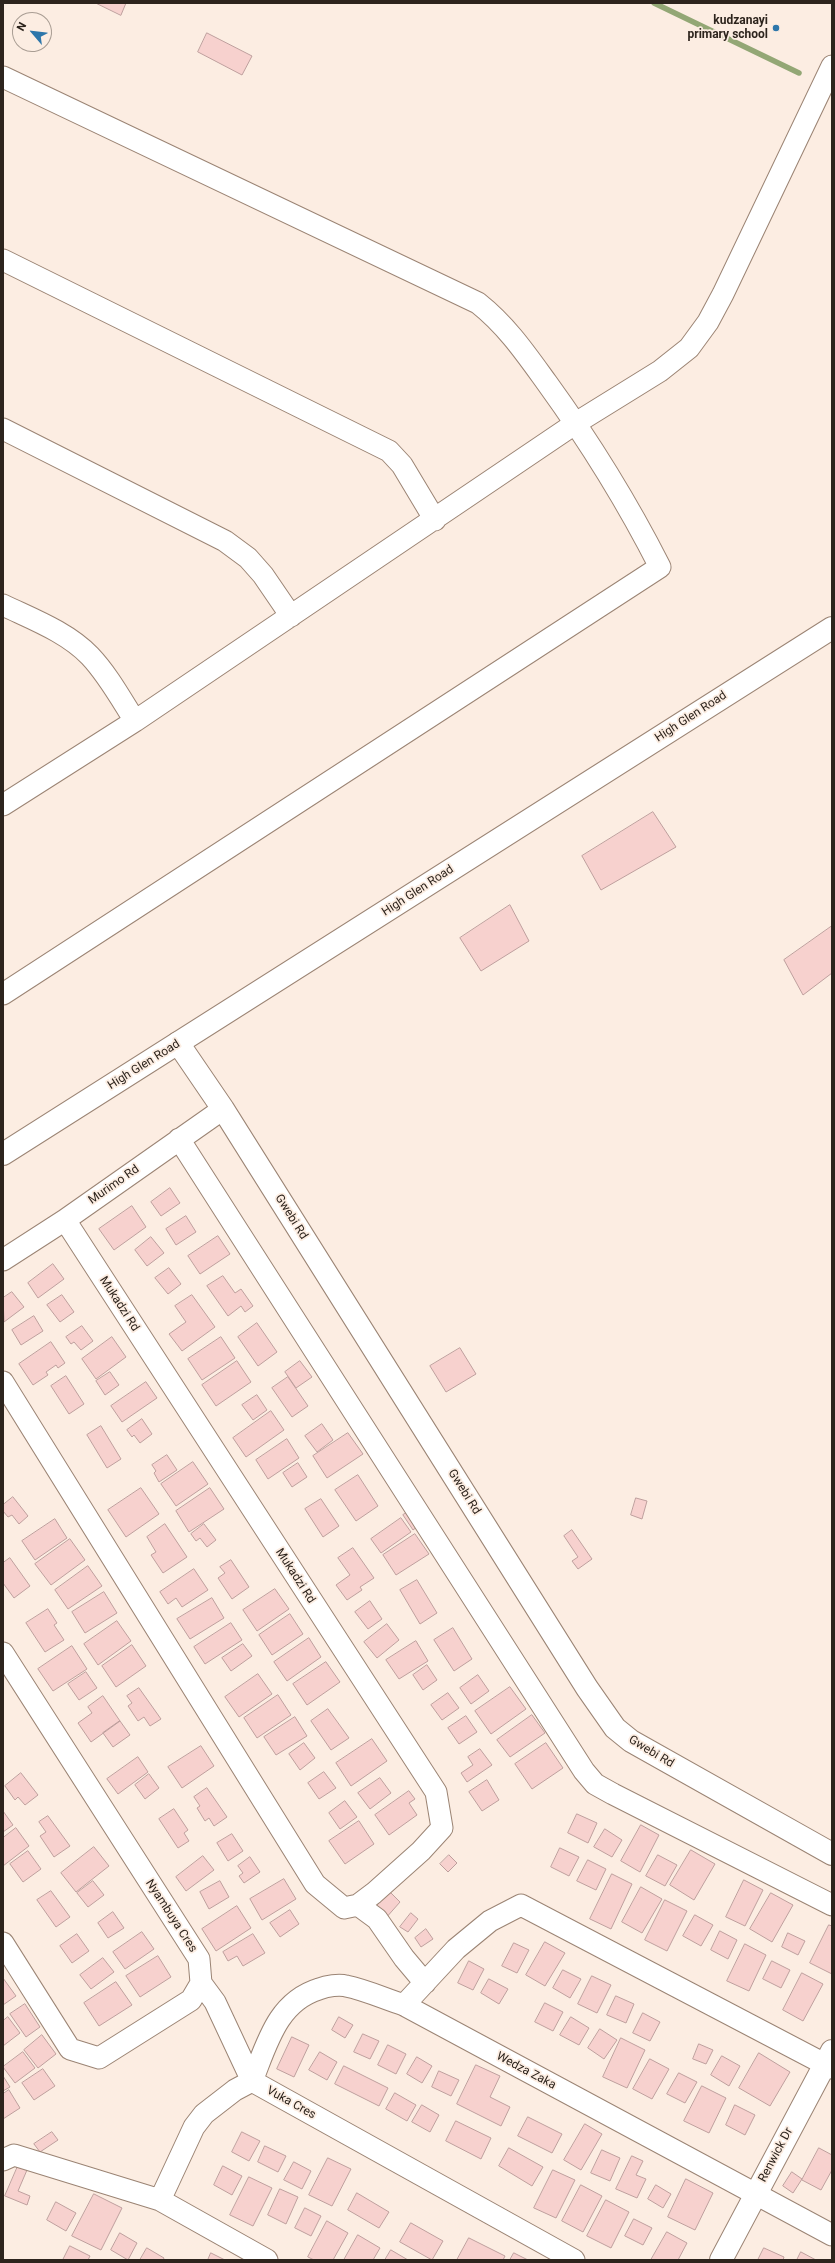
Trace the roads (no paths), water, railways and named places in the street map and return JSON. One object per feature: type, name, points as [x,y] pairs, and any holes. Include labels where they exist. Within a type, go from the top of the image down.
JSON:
[{"type":"street","points":[[3,805],[134,721],[268,630],[435,520],[576,423],[660,371],[690,348],[704,327],[747,244],[832,66]]},
{"type":"street","points":[[3,77],[478,303],[498,319],[512,334],[576,423],[660,567],[3,994]]},
{"type":"street","points":[[3,260],[389,451],[402,464],[435,520]]},
{"type":"street","points":[[3,429],[225,540],[248,558],[264,575],[291,616]]},
{"type":"street","points":[[3,605],[64,635],[89,655],[105,674],[134,721]]},
{"type":"street","name":"High Glen Road","points":[[3,1154],[832,628]]},
{"type":"street","name":"Gwebi Rd","points":[[178,1043],[223,1109],[587,1688],[615,1728],[647,1752],[832,1854]]},
{"type":"street","name":"Murimo Rd","points":[[3,1260],[65,1220],[223,1109]]},
{"type":"street","points":[[179,1139],[584,1771],[595,1784],[832,1905]]},
{"type":"street","name":"Mukadzi Rd","points":[[65,1220],[436,1792],[442,1828],[421,1851],[374,1893],[351,1906]]},
{"type":"street","points":[[3,1382],[315,1884],[351,1906],[377,1919],[425,1984]]},
{"type":"street","name":"Nyambuya Cres","points":[[3,1653],[199,1959],[201,1983]]},
{"type":"street","points":[[404,2005],[456,1949],[490,1921],[521,1905],[830,2061]]},
{"type":"street","points":[[3,1943],[70,2049],[99,2058],[191,2000],[201,1983],[214,2002],[252,2081]]},
{"type":"street","name":"Wedza Zaka","points":[[252,2081],[276,2023],[283,2011],[308,1992],[324,1987],[345,1985],[404,2005],[755,2195],[832,2235]]},
{"type":"street","name":"Renwick Dr","points":[[721,2260],[755,2195],[830,2061]]},
{"type":"street","name":"Vuka Cres","points":[[160,2200],[194,2127],[204,2114],[236,2090],[252,2081],[574,2260]]},
{"type":"street","points":[[3,2160],[14,2155],[160,2200],[267,2260]]},
{"type":"waterway","points":[[654,3],[799,73]]},
{"type":"place","name":"kudzanayi primary school","points":[[776,28]]}]
